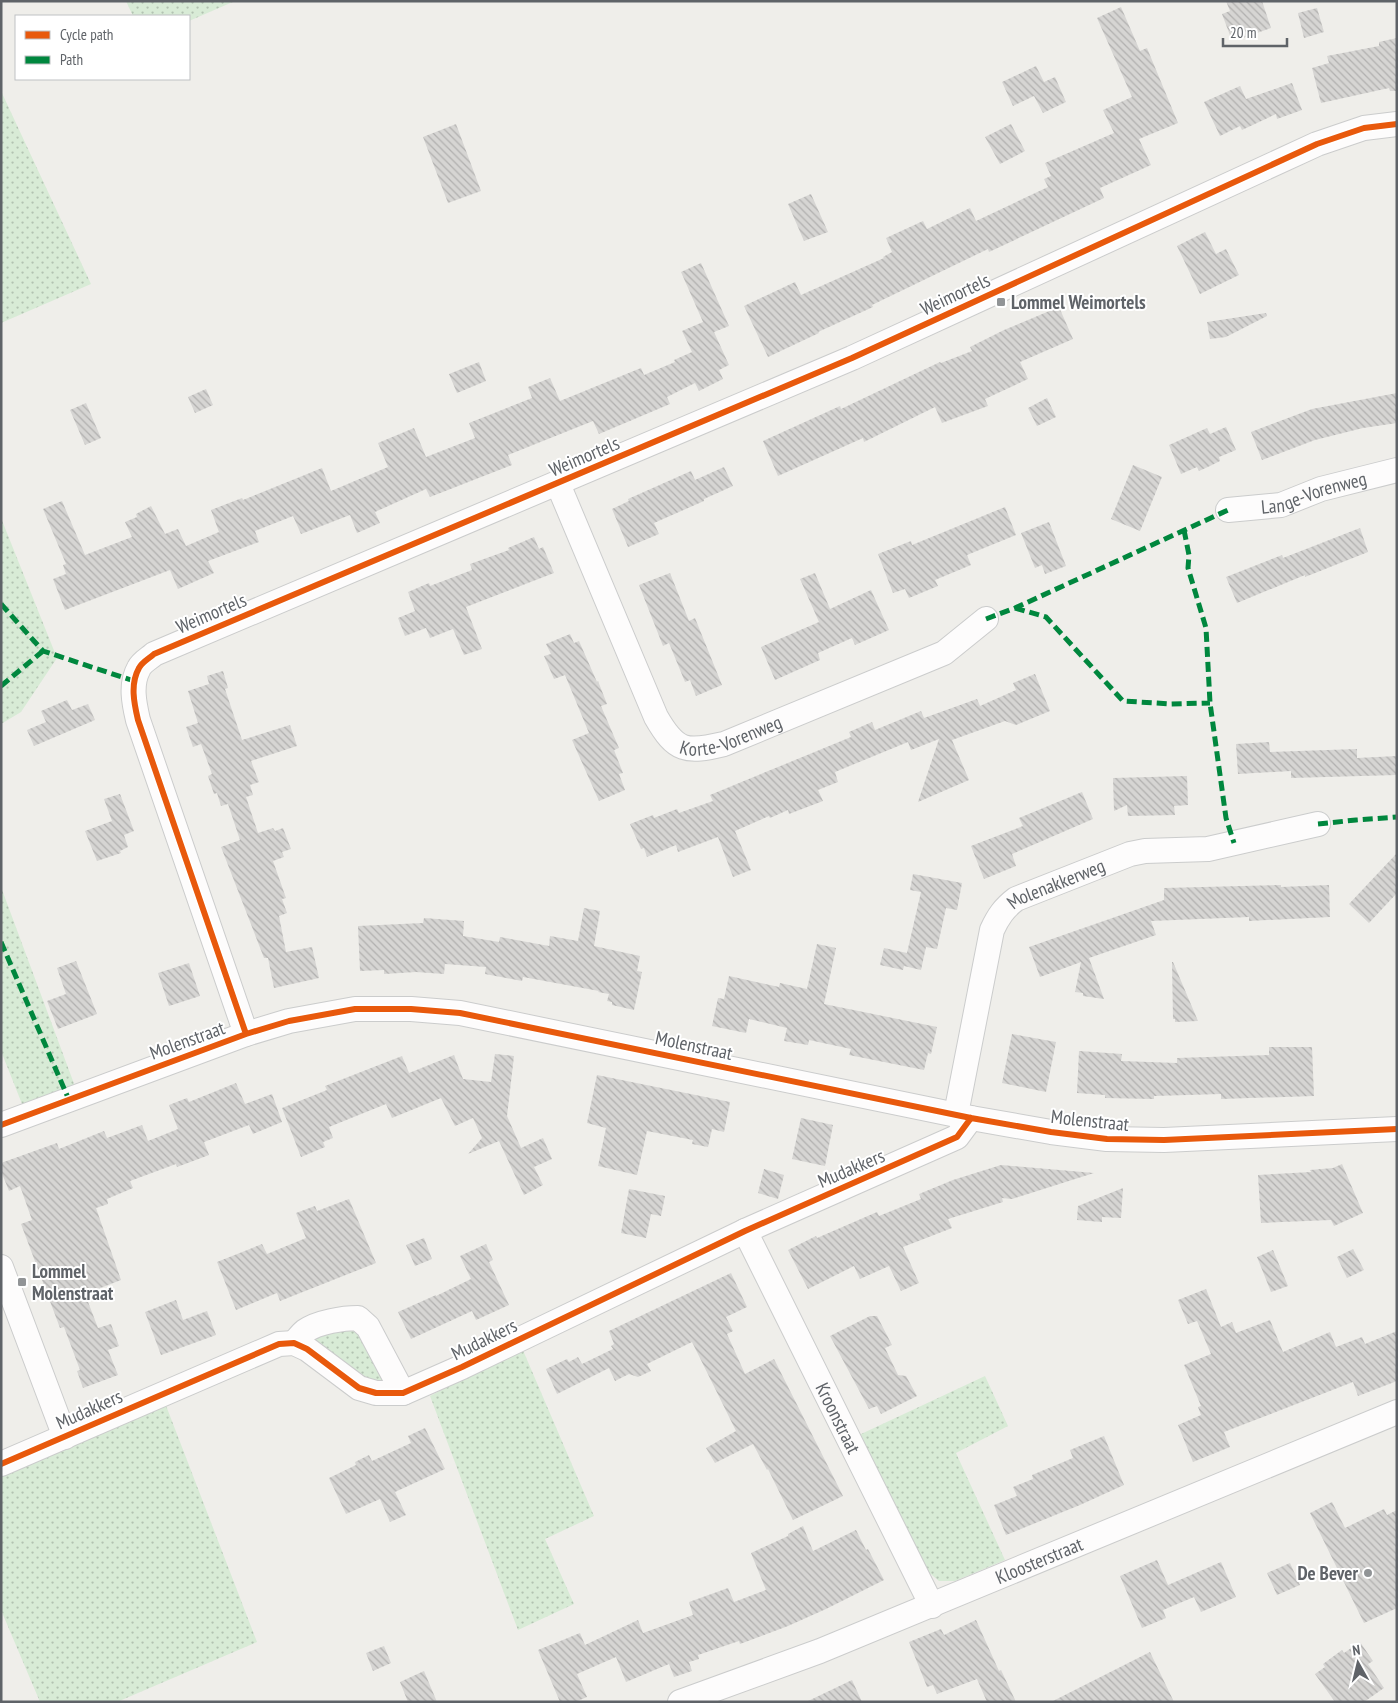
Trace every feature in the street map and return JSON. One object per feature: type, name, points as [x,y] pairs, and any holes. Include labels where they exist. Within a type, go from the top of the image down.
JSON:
[{"type":"street","name":"Weimortels","points":[[246,1034],[138,720],[134,702],[134,681],[140,666],[154,654],[852,358],[1317,144],[1364,128],[1397,124]]},
{"type":"street","name":"Lange-Vorenweg","points":[[1228,510],[1282,505],[1321,489],[1397,470]]},
{"type":"street","name":"Korte-Vorenweg","points":[[558,484],[656,717],[666,735],[683,748],[693,750],[724,744],[944,653],[986,619]]},
{"type":"street","name":"Molenakkerweg","points":[[963,1116],[992,930],[998,916],[1006,906],[1016,899],[1130,854],[1146,851],[1208,849],[1318,824]]},
{"type":"street","name":"Molenstraat","points":[[1,1126],[246,1034],[289,1021],[355,1009],[411,1009],[460,1013],[963,1116],[1050,1132],[1107,1139],[1164,1140],[1397,1129]]},
{"type":"street","name":"Mudakkers","points":[[1,1464],[279,1344],[294,1343],[307,1349],[359,1388],[376,1393],[403,1393],[462,1367],[745,1231],[957,1137],[963,1116]]},
{"type":"street","name":"Kroonstraat","points":[[745,1231],[932,1606]]},
{"type":"street","points":[[1,1267],[65,1437]]},
{"type":"street","name":"Mudakkers","points":[[294,1343],[305,1331],[328,1322],[344,1318],[358,1318],[368,1328],[403,1393]]},
{"type":"street","name":"Kloosterstraat","points":[[680,1702],[820,1651],[932,1606],[1397,1412]]},
{"type":"green space","points":[[126,1],[235,1],[190,21],[190,15],[133,15]]},
{"type":"green space","points":[[1,91],[91,284],[1,323]]},
{"type":"green space","points":[[1,518],[57,658],[21,712],[1,724]]},
{"type":"green space","points":[[1,887],[76,1089],[24,1109],[1,1051]]},
{"type":"green space","points":[[345,1325],[359,1331],[386,1379],[385,1386],[372,1384],[314,1344],[313,1337]]},
{"type":"green space","points":[[522,1348],[594,1516],[545,1539],[574,1604],[518,1630],[430,1396]]},
{"type":"green space","points":[[985,1376],[1008,1426],[956,1453],[1005,1560],[955,1581],[939,1581],[926,1570],[859,1435]]},
{"type":"green space","points":[[165,1403],[257,1642],[117,1702],[40,1702],[1,1610],[1,1477]]},
{"type":"building","points":[[1226,1],[1262,1],[1271,28],[1240,39],[1238,35],[1231,38],[1222,14],[1230,11]]},
{"type":"building","points":[[1121,7],[1140,51],[1147,48],[1178,123],[1139,139],[1151,165],[1100,188],[1104,198],[989,252],[988,249],[768,357],[744,306],[795,282],[801,295],[884,258],[892,252],[886,238],[923,221],[927,229],[970,208],[976,221],[1048,187],[1044,179],[1051,176],[1045,163],[1114,133],[1103,110],[1132,97],[1097,18]]},
{"type":"building","points":[[1317,8],[1324,32],[1304,38],[1298,13]]},
{"type":"building","points":[[1397,38],[1397,91],[1390,91],[1389,88],[1321,103],[1312,68],[1329,63],[1327,56],[1379,46],[1379,42]]},
{"type":"building","points":[[1036,66],[1044,82],[1055,77],[1066,102],[1043,113],[1034,96],[1013,106],[1002,82]]},
{"type":"building","points":[[1292,83],[1302,110],[1277,119],[1276,114],[1242,130],[1240,126],[1220,136],[1204,102],[1240,86],[1246,99]]},
{"type":"building","points":[[456,124],[481,191],[448,203],[423,137]]},
{"type":"building","points":[[1011,124],[1025,151],[1000,164],[985,137]]},
{"type":"building","points":[[811,194],[828,232],[804,241],[788,204]]},
{"type":"building","points":[[1205,232],[1216,254],[1226,249],[1239,275],[1200,294],[1177,246]]},
{"type":"building","points":[[701,263],[729,326],[714,332],[729,365],[719,370],[723,379],[699,391],[695,383],[667,397],[670,404],[599,434],[593,421],[508,455],[512,465],[430,497],[426,489],[375,512],[380,523],[357,533],[350,515],[301,534],[293,516],[255,531],[259,542],[208,561],[214,573],[178,589],[170,570],[65,610],[53,579],[66,574],[63,565],[66,564],[43,509],[62,501],[85,555],[132,537],[125,522],[137,517],[136,514],[151,506],[165,534],[178,529],[186,546],[219,532],[211,510],[242,498],[243,500],[322,468],[331,491],[388,467],[378,443],[414,428],[426,457],[475,438],[469,423],[532,398],[528,387],[550,378],[560,401],[641,368],[644,375],[675,362],[674,360],[692,352],[682,331],[703,322],[681,272]]},
{"type":"building","points":[[1059,307],[1073,339],[1020,362],[1028,379],[985,399],[988,406],[942,423],[935,407],[864,442],[863,438],[778,476],[763,441],[840,406],[841,409],[940,362],[972,351],[970,347],[1004,330]]},
{"type":"building","points":[[1266,313],[1267,316],[1226,337],[1210,339],[1207,322]]},
{"type":"building","points":[[479,362],[486,381],[457,393],[449,374]]},
{"type":"building","points":[[206,389],[213,405],[195,413],[188,397]]},
{"type":"building","points":[[1397,393],[1397,423],[1363,428],[1315,440],[1262,460],[1251,432],[1312,409]]},
{"type":"building","points":[[1047,398],[1056,417],[1037,426],[1028,408]]},
{"type":"building","points":[[86,403],[101,438],[85,445],[70,410]]},
{"type":"building","points":[[1226,427],[1236,450],[1219,457],[1220,461],[1199,471],[1197,467],[1181,474],[1169,445],[1207,428],[1210,434]]},
{"type":"building","points":[[1133,465],[1162,477],[1140,531],[1111,519]]},
{"type":"building","points":[[724,467],[733,486],[654,523],[659,534],[628,547],[612,509],[629,501],[628,499],[691,471],[695,480]]},
{"type":"building","points":[[1005,507],[1016,535],[967,555],[971,565],[935,580],[938,586],[909,598],[905,589],[893,593],[878,554],[911,541],[912,545]]},
{"type":"building","points":[[1049,522],[1066,566],[1045,574],[1042,565],[1035,568],[1021,533]]},
{"type":"building","points":[[1360,528],[1368,552],[1237,603],[1226,577],[1282,555],[1283,558]]},
{"type":"building","points":[[534,537],[539,549],[543,547],[554,573],[466,607],[482,649],[464,655],[453,629],[430,638],[426,628],[405,636],[398,618],[415,611],[408,592],[429,583],[430,586],[472,570],[470,564],[509,550],[508,548]]},
{"type":"building","points":[[670,573],[689,621],[695,618],[722,685],[696,696],[690,680],[685,682],[669,643],[663,646],[639,585]]},
{"type":"building","points":[[815,573],[830,609],[871,590],[889,630],[855,645],[852,638],[818,653],[820,660],[775,680],[761,647],[819,622],[800,579]]},
{"type":"building","points":[[570,634],[574,643],[579,641],[598,681],[607,704],[601,706],[619,748],[614,750],[623,773],[619,774],[625,790],[599,801],[572,740],[589,733],[565,675],[554,679],[544,656],[551,654],[546,644]]},
{"type":"building","points":[[223,671],[228,688],[225,689],[242,740],[290,725],[297,746],[251,761],[259,782],[250,785],[253,795],[246,797],[258,833],[273,828],[275,831],[283,828],[291,849],[282,852],[284,857],[273,861],[286,898],[282,899],[287,913],[279,916],[286,952],[312,947],[319,978],[274,988],[268,958],[264,958],[221,847],[240,840],[228,804],[221,806],[217,793],[214,794],[208,776],[212,774],[201,744],[193,747],[186,727],[198,723],[188,691],[209,684],[207,676]]},
{"type":"building","points":[[1035,674],[1050,711],[1016,725],[1005,721],[952,740],[969,780],[918,802],[939,739],[911,750],[908,742],[835,772],[838,782],[818,790],[823,801],[789,814],[788,810],[770,818],[769,816],[735,831],[751,870],[733,877],[718,837],[678,852],[676,845],[647,857],[644,848],[641,849],[630,824],[653,815],[654,818],[677,809],[679,813],[713,801],[710,795],[851,737],[849,732],[872,722],[875,730],[921,711],[924,718],[977,699],[980,706],[1016,690],[1013,683]]},
{"type":"building","points":[[67,700],[72,710],[88,704],[95,720],[34,746],[27,730],[46,722],[41,711]]},
{"type":"building","points":[[1269,742],[1270,752],[1357,749],[1357,758],[1397,756],[1397,775],[1291,778],[1291,771],[1238,774],[1236,744]]},
{"type":"building","points":[[1187,776],[1188,805],[1174,806],[1175,815],[1128,816],[1127,805],[1114,811],[1113,778]]},
{"type":"building","points":[[1082,792],[1093,819],[1012,854],[1016,866],[984,879],[971,846],[1023,826],[1019,818]]},
{"type":"building","points":[[120,794],[134,831],[124,835],[128,847],[120,851],[121,853],[97,861],[85,831],[112,821],[104,799]]},
{"type":"building","points":[[1397,853],[1397,893],[1369,923],[1349,904]]},
{"type":"building","points":[[913,874],[962,883],[957,910],[946,908],[937,949],[926,947],[921,970],[904,966],[921,892],[910,890]]},
{"type":"building","points":[[1281,885],[1281,887],[1329,885],[1330,917],[1249,921],[1249,917],[1151,921],[1156,935],[1089,958],[1104,999],[1083,996],[1083,993],[1075,992],[1081,962],[1040,977],[1029,947],[1164,900],[1164,888]]},
{"type":"building","points":[[584,908],[600,911],[594,946],[640,956],[637,971],[642,972],[634,1010],[612,1005],[612,1002],[607,1001],[609,994],[599,991],[523,977],[522,981],[485,974],[486,967],[445,964],[444,974],[416,972],[384,974],[384,970],[360,971],[358,926],[423,923],[424,918],[464,921],[463,936],[499,942],[500,937],[549,946],[550,936],[578,941]]},
{"type":"building","points":[[817,944],[836,948],[824,1004],[937,1027],[931,1054],[928,1053],[924,1070],[849,1055],[851,1049],[809,1040],[808,1045],[784,1041],[787,1028],[749,1019],[746,1033],[712,1026],[718,998],[724,999],[729,976],[779,987],[780,983],[807,989]]},
{"type":"building","points":[[884,948],[907,953],[903,970],[880,965]]},
{"type":"building","points":[[76,961],[97,1014],[58,1029],[47,1001],[66,994],[57,968]]},
{"type":"building","points":[[1172,962],[1198,1021],[1175,1022],[1175,1019],[1173,1019]]},
{"type":"building","points":[[189,963],[200,996],[169,1006],[158,973]]},
{"type":"building","points":[[1012,1034],[1056,1042],[1046,1092],[1002,1083]]},
{"type":"building","points":[[1269,1047],[1312,1047],[1314,1096],[1221,1099],[1221,1094],[1154,1096],[1154,1099],[1105,1098],[1105,1095],[1077,1093],[1079,1051],[1122,1054],[1121,1061],[1177,1063],[1177,1058],[1269,1055]]},
{"type":"building","points":[[495,1054],[514,1056],[507,1116],[521,1148],[543,1138],[552,1159],[534,1167],[543,1185],[524,1195],[499,1141],[468,1154],[482,1138],[473,1118],[455,1126],[441,1098],[392,1118],[386,1104],[329,1127],[333,1138],[323,1142],[325,1147],[301,1157],[282,1108],[327,1090],[325,1086],[402,1056],[409,1073],[454,1055],[463,1079],[491,1082]]},
{"type":"building","points":[[597,1075],[730,1102],[724,1132],[712,1129],[708,1147],[692,1144],[693,1140],[647,1131],[637,1175],[598,1166],[606,1128],[587,1123]]},
{"type":"building","points":[[236,1083],[245,1104],[272,1094],[282,1122],[253,1134],[249,1125],[204,1142],[209,1155],[177,1167],[176,1164],[130,1181],[133,1188],[107,1199],[108,1204],[96,1208],[121,1280],[85,1294],[98,1328],[111,1324],[119,1346],[108,1350],[118,1375],[83,1388],[77,1371],[80,1370],[64,1327],[60,1328],[21,1224],[32,1220],[20,1186],[9,1191],[1,1171],[1,1163],[57,1143],[59,1149],[104,1131],[107,1138],[142,1125],[148,1141],[178,1129],[169,1105],[187,1098],[189,1102]]},
{"type":"building","points":[[801,1118],[833,1125],[825,1166],[792,1159]]},
{"type":"building","points":[[1342,1164],[1363,1213],[1334,1226],[1331,1220],[1261,1223],[1258,1175],[1311,1172],[1310,1170],[1333,1168]]},
{"type":"building","points":[[1001,1165],[1094,1173],[1012,1199],[1002,1198],[1003,1202],[948,1219],[952,1228],[903,1247],[919,1283],[901,1291],[889,1266],[860,1279],[854,1266],[808,1289],[788,1250],[816,1236],[817,1238],[877,1212],[879,1216],[921,1199],[919,1194],[953,1180]]},
{"type":"building","points":[[764,1169],[784,1175],[778,1199],[758,1193]]},
{"type":"building","points":[[1123,1188],[1121,1218],[1102,1217],[1102,1222],[1077,1220],[1078,1206]]},
{"type":"building","points":[[629,1189],[665,1196],[661,1216],[651,1214],[646,1238],[621,1233]]},
{"type":"building","points":[[349,1199],[376,1263],[280,1301],[277,1293],[236,1310],[217,1262],[262,1244],[267,1254],[306,1238],[296,1213],[315,1206],[317,1211]]},
{"type":"building","points":[[424,1238],[432,1259],[415,1266],[406,1245]]},
{"type":"building","points":[[486,1244],[493,1260],[489,1262],[509,1305],[476,1320],[472,1311],[411,1339],[398,1312],[471,1279],[460,1256]]},
{"type":"building","points":[[1353,1249],[1364,1270],[1347,1278],[1337,1257]]},
{"type":"building","points":[[1273,1250],[1288,1286],[1271,1292],[1257,1257]]},
{"type":"building","points":[[731,1273],[747,1307],[726,1317],[733,1331],[727,1334],[745,1374],[774,1359],[843,1496],[793,1520],[768,1469],[753,1444],[715,1463],[706,1448],[736,1431],[692,1342],[647,1364],[651,1371],[638,1377],[629,1374],[615,1381],[609,1368],[557,1394],[546,1369],[567,1359],[569,1362],[578,1357],[582,1364],[613,1349],[611,1346],[614,1344],[609,1331]]},
{"type":"building","points":[[1206,1289],[1221,1327],[1232,1322],[1236,1333],[1270,1320],[1283,1352],[1330,1332],[1336,1347],[1362,1337],[1365,1344],[1397,1331],[1397,1381],[1358,1396],[1353,1382],[1224,1432],[1230,1447],[1193,1462],[1178,1425],[1201,1415],[1198,1407],[1201,1406],[1184,1365],[1211,1354],[1197,1321],[1188,1324],[1178,1300]]},
{"type":"building","points":[[176,1300],[183,1320],[207,1311],[216,1335],[161,1355],[145,1312]]},
{"type":"building","points":[[870,1316],[877,1316],[892,1345],[885,1348],[898,1375],[906,1376],[917,1396],[881,1414],[877,1406],[869,1409],[830,1336]]},
{"type":"building","points":[[425,1428],[445,1469],[395,1492],[406,1515],[390,1522],[380,1499],[346,1514],[329,1478],[356,1465],[355,1462],[369,1455],[372,1461],[411,1443],[408,1436]]},
{"type":"building","points":[[1104,1436],[1124,1485],[1006,1535],[994,1505],[1017,1496],[1013,1487],[1033,1479],[1032,1475],[1073,1458],[1070,1450]]},
{"type":"building","name":"De Bever","points":[[1332,1502],[1345,1528],[1384,1509],[1387,1515],[1397,1510],[1397,1608],[1364,1623],[1310,1513]]},
{"type":"building","points":[[803,1526],[813,1551],[856,1530],[884,1580],[788,1626],[740,1644],[739,1641],[698,1655],[699,1659],[689,1662],[692,1671],[674,1677],[669,1664],[626,1682],[616,1657],[577,1674],[587,1697],[575,1702],[560,1702],[538,1650],[580,1633],[585,1645],[638,1620],[643,1633],[693,1615],[689,1602],[728,1588],[734,1602],[766,1590],[751,1553],[788,1536],[788,1534]]},
{"type":"building","points":[[1157,1560],[1168,1585],[1221,1562],[1236,1597],[1201,1612],[1194,1597],[1163,1610],[1166,1618],[1142,1628],[1120,1576]]},
{"type":"building","points":[[1290,1563],[1300,1585],[1277,1595],[1267,1573]]},
{"type":"building","points":[[976,1620],[999,1671],[1001,1670],[1016,1702],[987,1702],[977,1679],[937,1694],[933,1685],[927,1687],[909,1642],[941,1629],[944,1635]]},
{"type":"building","points":[[1360,1642],[1373,1661],[1368,1664],[1384,1688],[1364,1702],[1335,1702],[1315,1674],[1325,1667],[1323,1664],[1342,1650],[1344,1653]]},
{"type":"building","points":[[384,1646],[391,1663],[373,1671],[366,1653]]},
{"type":"building","points":[[1150,1652],[1174,1702],[1051,1702]]},
{"type":"building","points":[[424,1671],[437,1702],[408,1702],[400,1682]]},
{"type":"building","points":[[852,1680],[862,1702],[806,1702]]},
{"type":"marked path","points":[[986,619],[1015,608],[1228,510]]},
{"type":"marked path","points":[[1184,530],[1189,555],[1188,568],[1206,628],[1210,703],[1226,818],[1234,843]]},
{"type":"marked path","points":[[1,604],[43,651],[134,681]]},
{"type":"marked path","points":[[1015,608],[1046,617],[1123,701],[1171,704],[1210,703]]},
{"type":"marked path","points":[[1,686],[43,651]]},
{"type":"marked path","points":[[1318,824],[1397,817]]},
{"type":"marked path","points":[[1,942],[69,1100]]},
{"type":"cycle path","points":[[246,1034],[138,720],[134,700],[134,680],[140,666],[154,654],[852,358],[1317,144],[1364,128],[1397,124]]},
{"type":"cycle path","points":[[1,1125],[246,1034],[289,1021],[355,1009],[411,1009],[460,1013],[971,1118],[1051,1132],[1107,1139],[1164,1140],[1397,1129]]},
{"type":"cycle path","points":[[1,1464],[279,1344],[294,1343],[307,1349],[359,1388],[376,1393],[403,1393],[462,1367],[745,1231],[957,1137],[971,1118]]},
{"type":"place","name":"Lommel Weimortels","points":[[1001,302]]},
{"type":"place","name":"Lommel Molenstraat","points":[[22,1282]]},
{"type":"place","name":"De Bever","points":[[1368,1573]]}]
